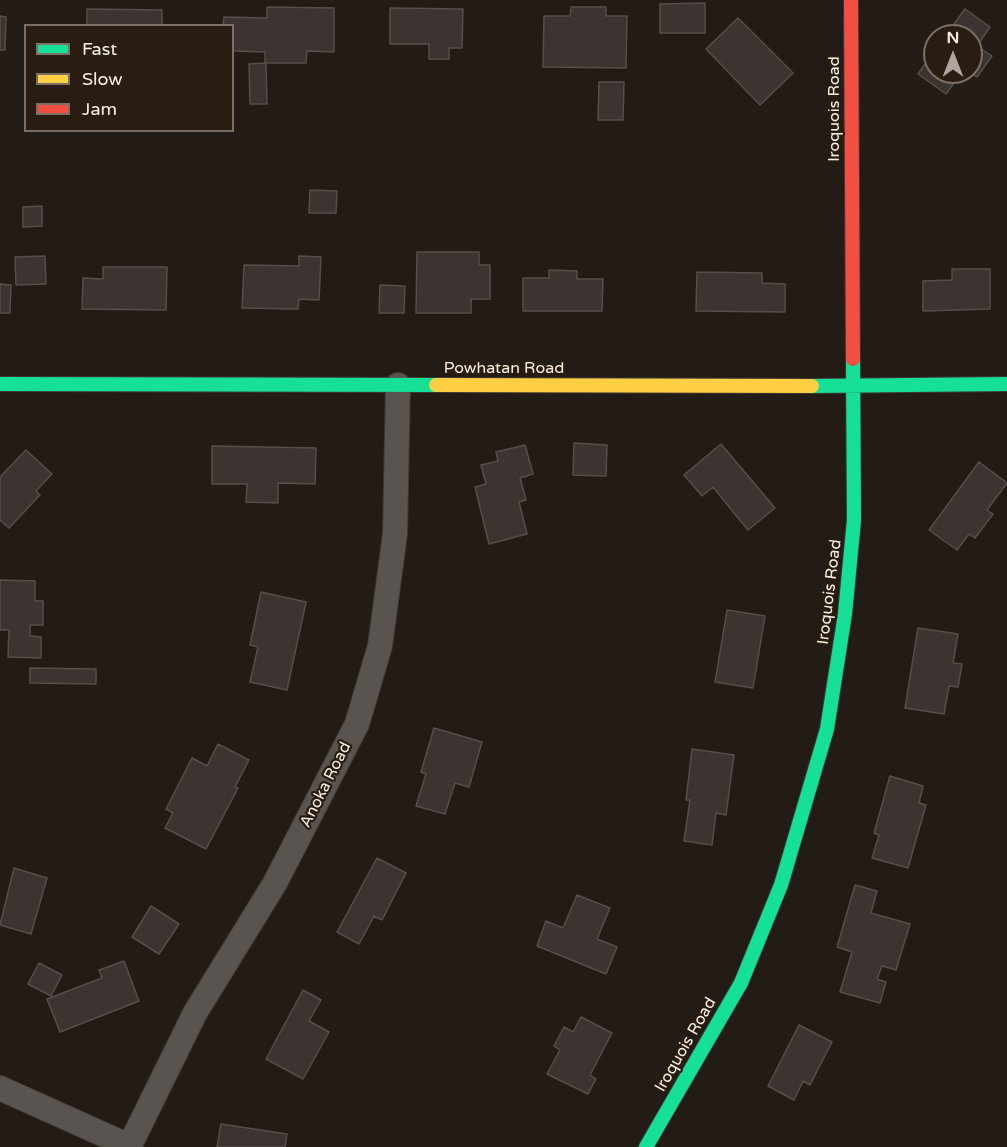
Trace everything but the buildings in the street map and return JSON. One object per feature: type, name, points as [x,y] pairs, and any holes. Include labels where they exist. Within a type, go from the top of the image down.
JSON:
[{"type":"street","name":"Iroquois Road","points":[[646,1147],[741,983],[781,885],[827,729],[845,614],[855,520],[852,386],[851,0]]},
{"type":"street","name":"Powhatan Road","points":[[0,384],[852,386],[1007,384]]},
{"type":"street","name":"Anoka Road","points":[[129,1147],[195,1013],[275,884],[357,724],[380,646],[395,534],[398,385]]},
{"type":"street","points":[[0,1089],[129,1147]]},
{"type":"traffic: fast","points":[[646,1147],[741,983],[781,885],[827,729],[845,614],[854,520],[853,359]]},
{"type":"traffic: fast","points":[[0,384],[436,385]]},
{"type":"traffic: fast","points":[[812,386],[1007,384]]},
{"type":"traffic: slow","points":[[436,385],[812,386]]},
{"type":"traffic: jam","points":[[851,0],[853,359]]}]
